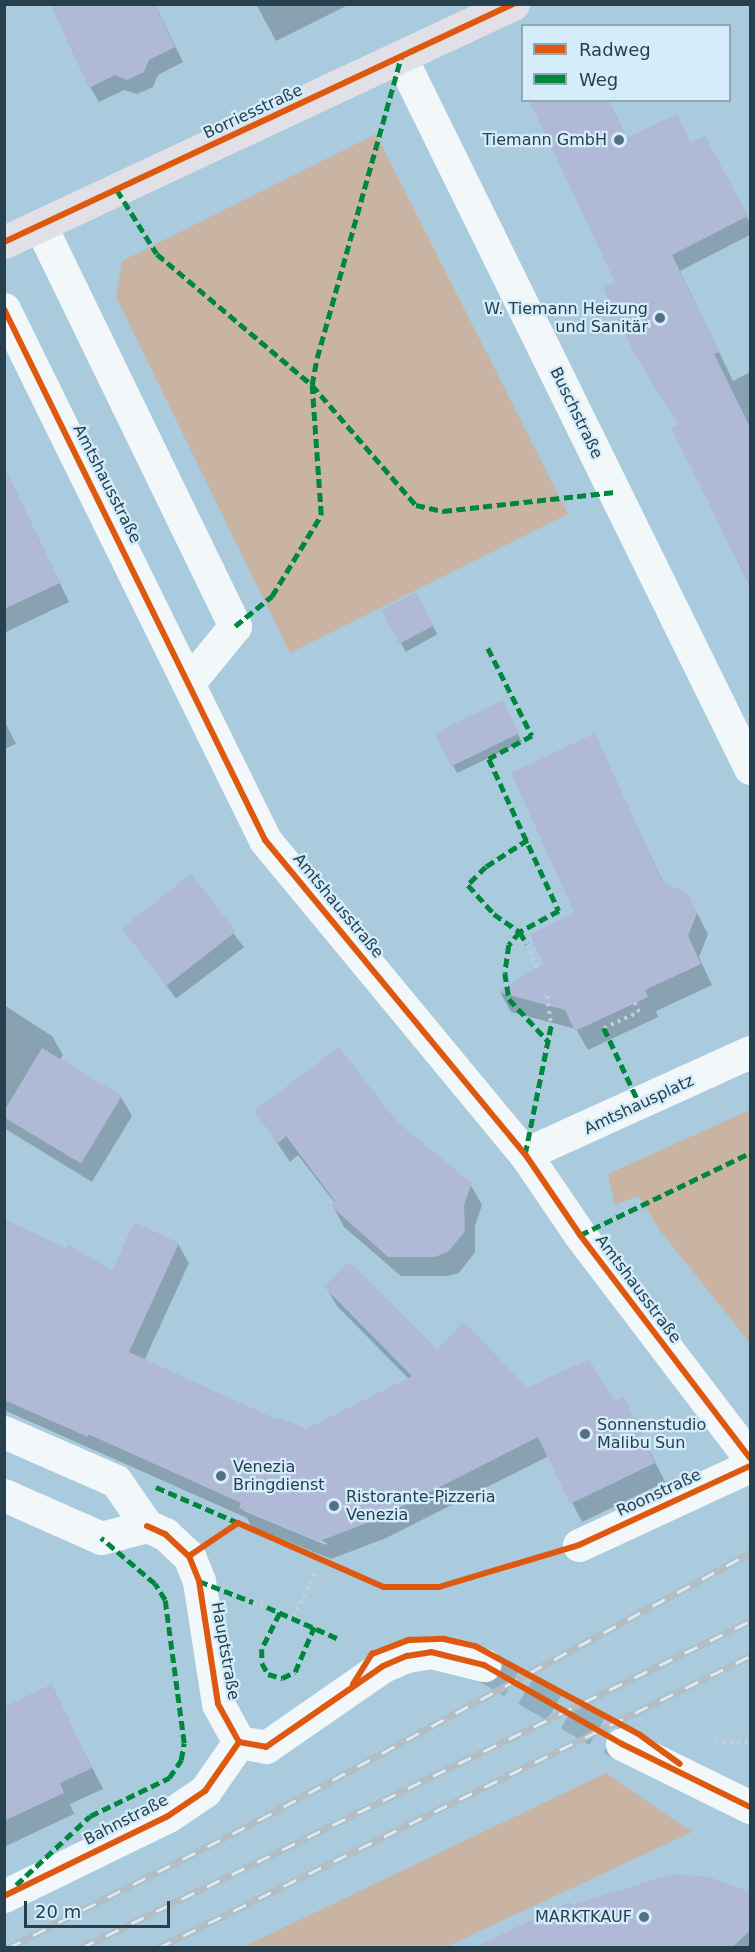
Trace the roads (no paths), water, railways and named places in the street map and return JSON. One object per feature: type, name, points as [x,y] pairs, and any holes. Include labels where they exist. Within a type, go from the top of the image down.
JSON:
[{"type":"main road","name":"Borriesstraße","points":[[5,241],[40,227],[513,4]]},
{"type":"street","name":"Buschstraße","points":[[401,58],[750,768]]},
{"type":"street","points":[[40,227],[235,626],[190,681]]},
{"type":"street","name":"Amtshausstraße","points":[[4,309],[190,681],[265,840],[525,1154],[580,1235],[750,1458]]},
{"type":"street","name":"Amtshausplatz","points":[[525,1154],[750,1052]]},
{"type":"street","name":"Hauptstraße","points":[[4,1432],[116,1481],[147,1526],[165,1534],[189,1557],[199,1581],[218,1704],[239,1742]]},
{"type":"street","name":"Roonstraße","points":[[579,1545],[750,1466]]},
{"type":"street","points":[[4,1495],[101,1538],[147,1526]]},
{"type":"street","points":[[239,1742],[266,1747],[383,1666],[407,1656],[431,1652],[457,1655],[484,1665]]},
{"type":"street","name":"Bahnstraße","points":[[4,1896],[168,1816],[205,1791],[239,1742]]},
{"type":"street","points":[[622,1744],[750,1807]]},
{"type":"tunnel","points":[[484,1665],[622,1744]]},
{"type":"railway","points":[[8,1948],[259,1820],[750,1553]]},
{"type":"railway","points":[[81,1948],[750,1621]]},
{"type":"railway","points":[[158,1948],[750,1656]]},
{"type":"place","name":"Tiemann GmbH","points":[[619,140]]},
{"type":"place","name":"W. Tiemann Heizung und Sanitär","points":[[660,318]]},
{"type":"place","name":"Sonnenstudio Malibu Sun","points":[[585,1434]]},
{"type":"place","name":"Venezia Bringdienst","points":[[221,1476]]},
{"type":"place","name":"Ristorante-Pizzeria Venezia","points":[[334,1506]]},
{"type":"place","name":"MARKTKAUF","points":[[644,1917]]}]
